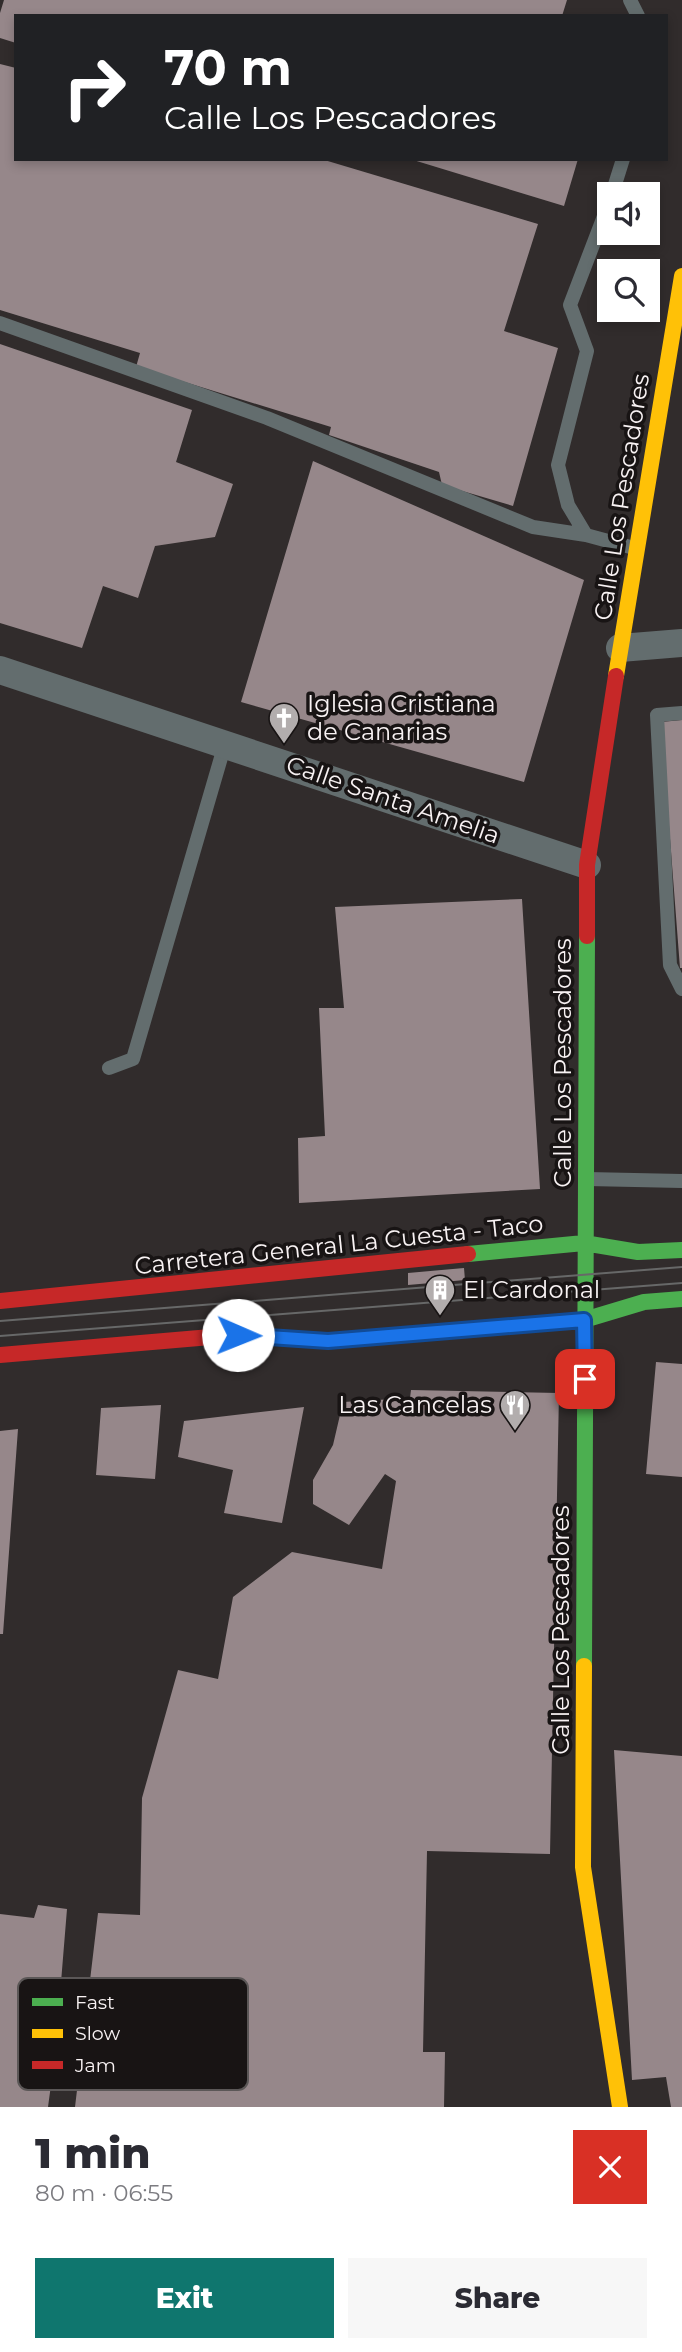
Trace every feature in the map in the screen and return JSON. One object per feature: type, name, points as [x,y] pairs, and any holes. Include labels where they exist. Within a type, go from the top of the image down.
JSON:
[{"type":"street","name":"Calle Los Pescadores","points":[[620,2107],[583,1867],[587,865],[635,548],[682,276]]},
{"type":"street","points":[[620,648],[682,643]]},
{"type":"street","name":"Calle Santa Amelia","points":[[0,670],[587,865]]},
{"type":"street","name":"Carretera General La Cuesta - Taco","points":[[0,1301],[584,1243],[638,1252],[682,1250]]},
{"type":"street","points":[[0,1355],[238,1335],[328,1341],[584,1320],[644,1302],[682,1299]]},
{"type":"lane","points":[[616,182],[622,161]]},
{"type":"lane","points":[[586,535],[568,505],[558,465],[587,351],[570,305],[597,234]]},
{"type":"lane","points":[[0,323],[267,418],[533,527],[586,535],[635,548]]},
{"type":"lane","points":[[682,713],[657,715],[670,965],[682,989]]},
{"type":"lane","points":[[109,1068],[133,1059],[225,744]]},
{"type":"lane","points":[[585,1178],[682,1181]]},
{"type":"building","points":[[4,0],[567,0],[563,14],[14,14],[14,42],[0,38],[0,13]]},
{"type":"building","points":[[0,64],[14,68],[14,161],[328,161],[538,224],[504,331],[558,348],[513,506],[442,485],[439,472],[329,435],[331,427],[136,367],[140,353],[0,310]]},
{"type":"building","points":[[417,161],[577,161],[564,206]]},
{"type":"building","points":[[0,344],[192,410],[176,462],[233,484],[215,537],[155,546],[138,598],[103,586],[82,648],[0,623]]},
{"type":"building","points":[[313,461],[584,580],[524,782],[241,702]]},
{"type":"building","points":[[682,720],[682,968],[680,968],[661,722]]},
{"type":"building","points":[[522,899],[540,1189],[299,1203],[298,1138],[325,1136],[319,1008],[344,1008],[335,907]]},
{"type":"building","name":"El Cardonal","points":[[464,1268],[465,1280],[408,1285],[408,1273]]},
{"type":"building","points":[[656,1362],[682,1364],[682,1477],[646,1474]]},
{"type":"building","points":[[411,1390],[559,1393],[550,1854],[427,1851],[423,2052],[445,2052],[444,2107],[75,2107],[77,2090],[248,2090],[248,1978],[90,1978],[98,1913],[140,1915],[142,1798],[178,1670],[218,1679],[233,1597],[292,1552],[382,1569],[396,1481],[385,1474],[349,1525],[313,1504],[313,1480],[333,1445],[343,1402],[410,1398]]},
{"type":"building","points":[[161,1405],[155,1479],[96,1475],[101,1408]]},
{"type":"building","points":[[304,1407],[282,1523],[224,1513],[233,1470],[178,1457],[184,1421]]},
{"type":"building","points":[[18,1429],[3,1634],[0,1634],[0,1431]]},
{"type":"building","points":[[614,1750],[682,1756],[682,2107],[671,2107],[666,2077],[632,2080]]},
{"type":"building","points":[[38,1905],[67,1909],[61,1978],[18,1978],[18,2090],[50,2090],[48,2107],[0,2107],[0,1914],[34,1918]]},
{"type":"tram line","points":[[0,1321],[682,1267]]},
{"type":"tram line","points":[[0,1336],[682,1283]]},
{"type":"traffic: fast","points":[[584,1666],[587,936]]},
{"type":"traffic: fast","points":[[468,1254],[584,1243],[638,1252],[682,1250]]},
{"type":"traffic: fast","points":[[234,1335],[328,1341],[584,1320],[644,1302],[682,1299]]},
{"type":"traffic: slow","points":[[616,676],[682,276]]},
{"type":"traffic: slow","points":[[584,1666],[583,1867],[620,2107]]},
{"type":"traffic: jam","points":[[587,936],[587,865],[616,676]]},
{"type":"traffic: jam","points":[[0,1301],[468,1254]]},
{"type":"traffic: jam","points":[[0,1355],[234,1335]]},
{"type":"place","name":"Iglesia Cristiana de Canarias","points":[[284,745]]},
{"type":"place","name":"El Cardonal","points":[[440,1317]]},
{"type":"place","name":"Las Cancelas","points":[[515,1432]]},
{"type":"route","points":[[238,1335],[273,1335],[328,1341],[584,1320],[585,1379]]}]
